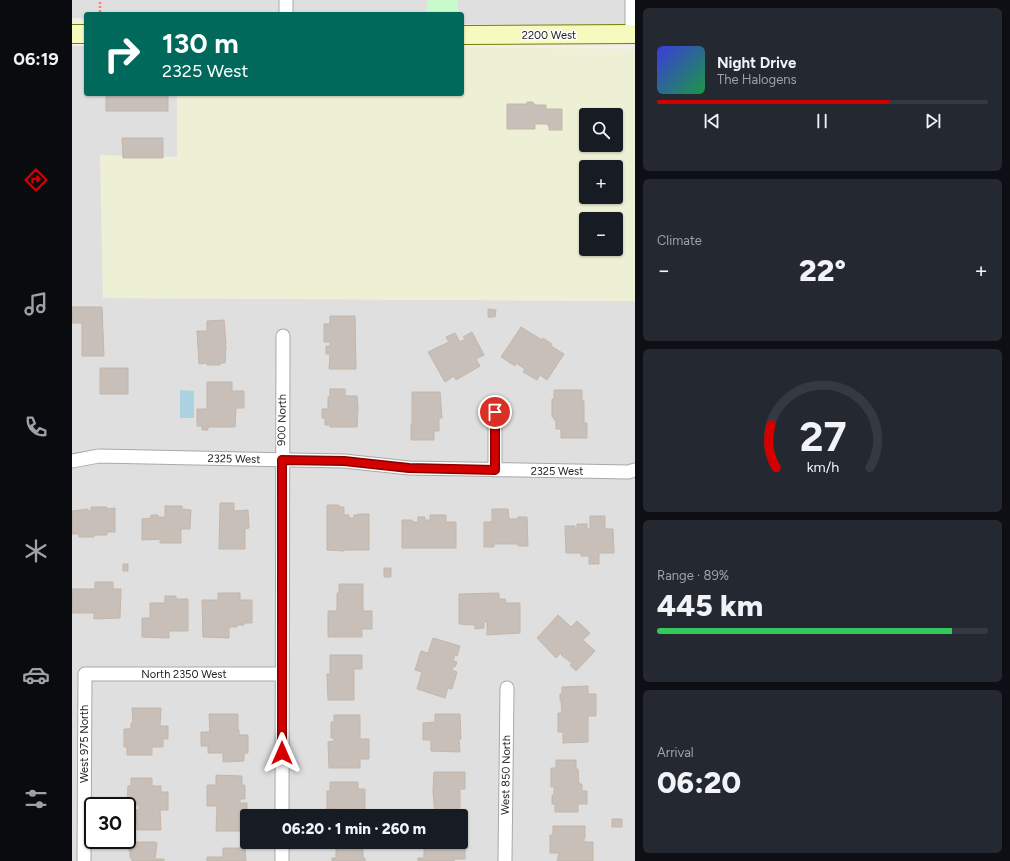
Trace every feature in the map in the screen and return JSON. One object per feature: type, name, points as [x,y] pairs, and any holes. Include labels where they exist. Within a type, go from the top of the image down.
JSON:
[{"type":"street","points":[[286,0],[286,12]]},
{"type":"street","points":[[632,0],[634,34]]},
{"type":"street","points":[[72,34],[84,34]]},
{"type":"street","name":"2200 West","points":[[464,35],[634,34]]},
{"type":"street","name":"900 North","points":[[282,809],[283,336]]},
{"type":"street","points":[[495,412],[495,470]]},
{"type":"street","name":"2325 West","points":[[72,461],[99,456],[344,461],[409,468],[628,472],[635,470]]},
{"type":"street","name":"North 2350 West","points":[[85,674],[282,674]]},
{"type":"street","name":"West 975 North","points":[[84,861],[85,674]]},
{"type":"street","name":"West 850 North","points":[[505,861],[507,688]]},
{"type":"street","points":[[282,849],[282,861]]},
{"type":"path","points":[[100,0],[100,12]]},
{"type":"shaded area","points":[[72,0],[635,0],[635,25],[464,24],[464,12],[84,12],[84,19],[72,18]]},
{"type":"shaded area","points":[[72,46],[84,46],[84,96],[177,96],[177,157],[103,298],[635,301],[635,861],[72,861]]},
{"type":"green space","points":[[427,0],[458,0],[458,12],[427,12]]},
{"type":"green space","points":[[464,47],[635,49],[635,301],[103,298],[100,155],[177,157],[177,96],[464,96]]},
{"type":"water","points":[[180,390],[194,391],[194,418],[180,418]]},
{"type":"building","points":[[106,96],[168,96],[168,111],[106,111]]},
{"type":"building","points":[[527,102],[533,102],[535,105],[546,105],[546,109],[562,109],[562,130],[549,130],[548,124],[535,124],[535,129],[507,129],[507,104],[527,104]]},
{"type":"building","points":[[122,138],[163,138],[163,158],[123,158]]},
{"type":"building","points":[[72,307],[102,307],[104,356],[82,356],[82,323],[72,323]]},
{"type":"building","points":[[488,309],[496,310],[495,317],[488,317]]},
{"type":"building","points":[[330,316],[355,316],[356,369],[329,369],[330,354],[326,354],[326,346],[330,346],[330,342],[324,342],[324,324],[330,324]]},
{"type":"building","points":[[224,320],[226,344],[225,363],[220,363],[220,365],[207,365],[207,363],[199,364],[197,331],[207,331],[207,321]]},
{"type":"building","points":[[521,327],[542,340],[543,338],[552,344],[551,346],[564,354],[547,380],[540,375],[537,380],[523,372],[525,369],[516,363],[515,366],[501,357]]},
{"type":"building","points":[[472,332],[484,355],[476,359],[480,366],[456,380],[454,376],[445,382],[428,352],[449,342],[446,337],[455,333],[460,342],[465,339],[463,337]]},
{"type":"building","points":[[100,368],[128,368],[128,394],[100,394]]},
{"type":"building","points":[[207,382],[232,382],[232,391],[244,391],[244,408],[236,408],[235,427],[208,427],[208,430],[202,430],[202,426],[197,426],[197,409],[207,409]]},
{"type":"building","points":[[330,389],[345,389],[345,396],[357,396],[357,427],[330,427],[330,425],[325,425],[325,418],[322,418],[322,409],[328,409]]},
{"type":"building","points":[[554,390],[582,390],[582,401],[584,401],[584,423],[587,423],[587,438],[561,438],[561,429],[556,429],[556,420],[552,417],[552,399],[554,399]]},
{"type":"building","points":[[412,392],[440,392],[442,418],[439,418],[439,431],[434,431],[434,440],[411,440]]},
{"type":"building","points":[[220,503],[234,503],[234,511],[248,510],[249,528],[245,529],[245,549],[219,549]]},
{"type":"building","points":[[327,505],[339,505],[339,507],[344,507],[344,515],[349,515],[349,518],[354,518],[354,515],[358,514],[369,514],[369,550],[327,550]]},
{"type":"building","points":[[165,506],[182,506],[182,509],[191,510],[190,529],[181,529],[181,543],[160,543],[160,539],[142,540],[142,519],[151,518],[151,515],[165,517]]},
{"type":"building","points":[[91,507],[107,507],[107,509],[115,508],[115,532],[107,532],[107,535],[94,535],[94,537],[79,537],[79,534],[72,534],[72,511],[88,509],[88,511],[91,511]]},
{"type":"building","points":[[492,509],[508,509],[509,519],[527,517],[528,546],[518,546],[518,544],[494,544],[494,547],[484,547],[484,522],[492,522]]},
{"type":"building","points":[[430,515],[446,515],[446,522],[456,522],[456,548],[402,548],[402,520],[412,520],[412,522],[418,522],[418,517],[425,517],[425,520],[430,520]]},
{"type":"building","points":[[590,516],[605,516],[605,529],[613,529],[614,553],[599,553],[599,564],[589,564],[589,556],[581,556],[581,553],[566,553],[565,526],[575,526],[575,529],[577,529],[577,524],[587,524],[587,529],[590,529]]},
{"type":"building","points":[[123,564],[128,564],[128,571],[123,571]]},
{"type":"building","points":[[384,568],[391,568],[391,577],[384,577]]},
{"type":"building","points":[[95,582],[113,582],[113,589],[121,589],[120,618],[94,619],[94,613],[72,613],[72,589],[95,589]]},
{"type":"building","points":[[339,584],[363,584],[363,611],[372,611],[372,629],[362,629],[362,637],[328,637],[328,611],[337,611],[337,593],[339,593]]},
{"type":"building","points":[[218,593],[240,593],[240,600],[252,600],[252,623],[244,623],[244,625],[237,625],[237,627],[229,627],[229,638],[203,637],[202,600],[218,600]]},
{"type":"building","points":[[499,593],[499,599],[505,599],[506,603],[520,603],[520,633],[487,635],[487,622],[484,622],[484,628],[475,629],[475,625],[459,624],[459,594]]},
{"type":"building","points":[[165,596],[176,596],[176,599],[188,599],[188,631],[169,631],[169,638],[142,637],[142,618],[150,618],[150,603],[165,603]]},
{"type":"building","points":[[558,615],[571,627],[577,621],[590,633],[583,640],[595,651],[576,671],[570,665],[572,663],[561,655],[561,653],[556,658],[537,638]]},
{"type":"building","points":[[433,638],[460,646],[457,656],[455,655],[453,661],[457,662],[452,670],[457,672],[452,689],[448,688],[445,698],[417,689],[422,672],[415,670],[421,651],[428,653]]},
{"type":"building","points":[[330,655],[362,655],[362,669],[354,669],[354,700],[328,700],[327,674],[330,674]]},
{"type":"building","points":[[588,686],[588,694],[596,694],[596,716],[588,716],[588,742],[563,743],[563,732],[558,732],[558,713],[562,713],[560,694],[562,694],[562,687]]},
{"type":"building","points":[[132,708],[161,708],[160,726],[168,726],[168,739],[163,739],[163,747],[152,747],[152,755],[127,755],[127,747],[124,747],[124,729],[131,729],[131,723],[133,723]]},
{"type":"building","points":[[209,714],[238,714],[239,735],[248,735],[248,753],[244,753],[244,761],[223,762],[223,753],[208,753],[208,746],[201,746],[201,732],[210,732]]},
{"type":"building","points":[[435,714],[460,714],[460,752],[431,751],[431,740],[423,740],[423,723],[435,722]]},
{"type":"building","points":[[334,715],[360,715],[360,739],[369,739],[369,759],[360,759],[360,768],[329,768],[328,742],[334,741],[334,738],[331,738],[331,722],[334,722]]},
{"type":"building","points":[[556,760],[576,760],[579,784],[582,784],[582,791],[587,791],[587,804],[578,804],[578,812],[555,812],[555,804],[552,804],[552,795],[554,795],[554,788],[558,787],[551,787],[551,768],[556,768]]},
{"type":"building","points":[[434,772],[465,772],[465,789],[460,789],[460,808],[434,809],[433,791]]},
{"type":"building","points":[[216,775],[242,776],[242,785],[245,785],[245,799],[240,799],[240,803],[247,803],[247,809],[240,809],[240,831],[216,831],[217,806],[207,806],[207,785],[216,785]]},
{"type":"building","points":[[131,778],[152,778],[152,786],[161,786],[161,792],[168,792],[168,810],[160,810],[161,830],[137,830],[136,810],[139,810],[139,805],[136,805],[136,797],[127,797],[128,786],[131,786]]},
{"type":"building","points":[[330,782],[358,782],[358,789],[365,789],[365,809],[327,809],[327,791],[330,791]]},
{"type":"building","points":[[612,819],[622,819],[622,827],[612,827]]},
{"type":"building","points":[[553,826],[585,826],[584,842],[593,842],[593,861],[557,861],[559,853],[550,853],[550,835],[553,835]]},
{"type":"building","points":[[136,842],[155,842],[157,843],[155,859],[164,859],[164,861],[132,861],[129,849],[136,849]]},
{"type":"building","points":[[223,848],[245,849],[246,861],[207,861],[207,857],[223,857]]},
{"type":"building","points":[[336,849],[363,849],[363,858],[365,858],[365,861],[332,861],[332,858],[336,858]]},
{"type":"building","points":[[424,849],[465,849],[465,859],[454,859],[454,861],[418,861],[418,858],[424,858]]},
{"type":"route","points":[[282,753],[282,460],[344,461],[409,468],[495,470],[495,412]]}]
